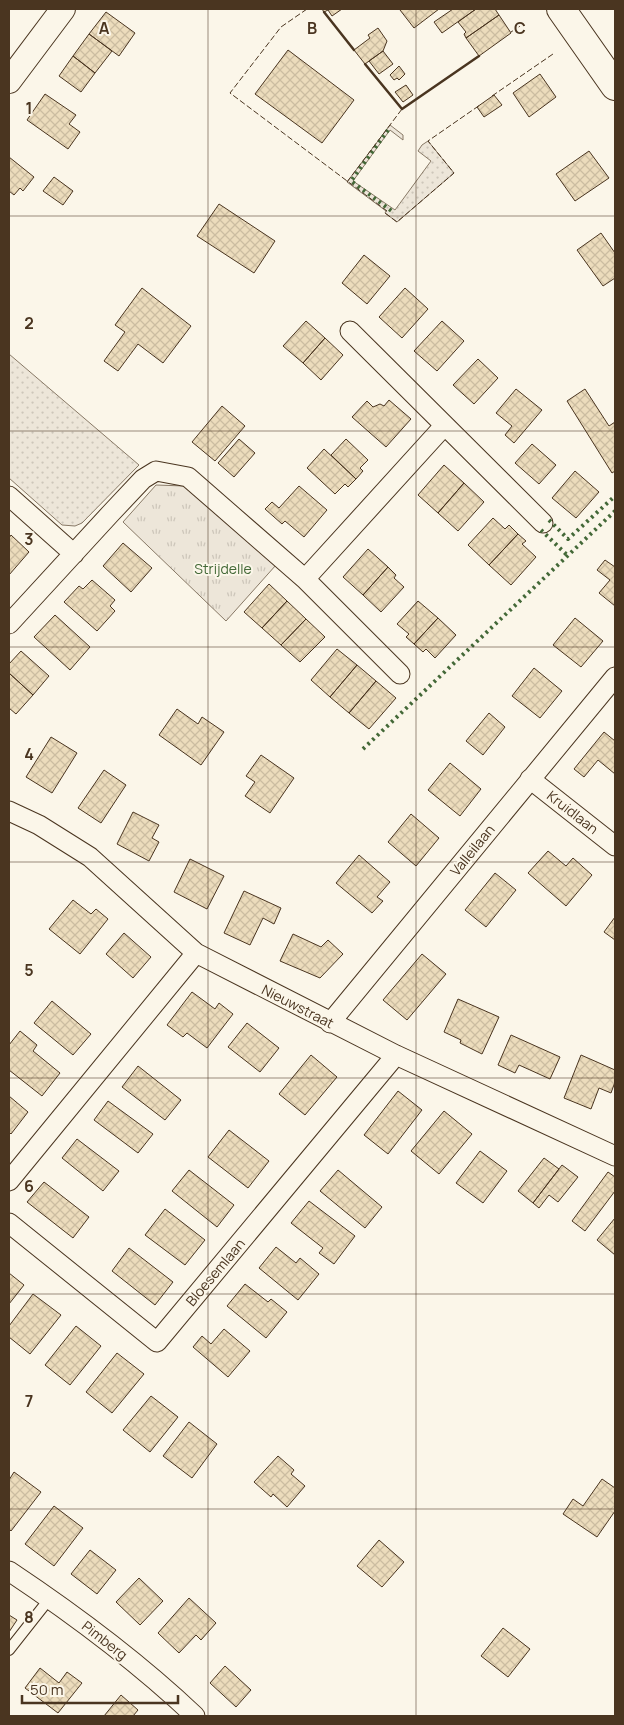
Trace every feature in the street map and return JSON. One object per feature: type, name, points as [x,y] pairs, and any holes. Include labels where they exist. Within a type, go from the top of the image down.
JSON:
[{"type":"main road","points":[[561,9],[615,86]]},
{"type":"street","points":[[9,81],[63,9]]},
{"type":"street","points":[[350,331],[543,523]]},
{"type":"street","points":[[305,579],[444,426]]},
{"type":"street","points":[[9,624],[143,479],[156,472],[188,477],[305,579],[400,674]]},
{"type":"street","points":[[9,496],[74,554]]},
{"type":"street","name":"Valleilaan","points":[[330,1022],[615,677]]},
{"type":"street","name":"Kruidlaan","points":[[530,780],[615,846]]},
{"type":"street","name":"Nieuwstraat","points":[[9,811],[39,825],[90,857],[196,953],[396,1054],[615,1156]]},
{"type":"street","points":[[9,1181],[196,953]]},
{"type":"street","name":"Bloesemlaan","points":[[9,1223],[156,1342],[396,1054]]},
{"type":"street","name":"Pimberg","points":[[9,1571],[95,1631],[196,1716]]},
{"type":"lane","points":[[9,1650],[50,1598]]},
{"type":"green space","points":[[390,125],[403,135],[403,140],[390,130],[353,181],[395,210],[431,161],[418,151],[428,141],[454,173],[397,222],[385,213],[386,211],[347,182]]},
{"type":"green space","points":[[9,354],[139,465],[82,523],[75,526],[62,525],[9,478]]},
{"type":"green space","name":"Strijdelle","points":[[156,485],[185,486],[276,565],[226,621],[123,522]]},
{"type":"building","points":[[322,9],[342,9],[332,16],[328,10],[324,12]]},
{"type":"building","points":[[439,9],[414,28],[400,10]]},
{"type":"building","points":[[453,9],[476,9],[442,33],[434,22]]},
{"type":"building","points":[[476,9],[495,9],[499,15],[466,38],[464,34],[466,32],[458,22]]},
{"type":"building","points":[[106,12],[135,33],[119,56],[89,34]]},
{"type":"building","points":[[499,15],[511,33],[479,56],[466,38]]},
{"type":"building","points":[[378,28],[387,41],[383,51],[365,64],[354,50],[370,38],[368,35]]},
{"type":"building","points":[[89,34],[112,51],[95,73],[73,56]]},
{"type":"building","points":[[288,50],[354,100],[322,143],[255,94]]},
{"type":"building","points":[[383,51],[393,64],[379,74],[369,61]]},
{"type":"building","points":[[73,56],[95,73],[81,92],[59,76]]},
{"type":"building","points":[[399,66],[405,74],[399,80],[397,78],[394,80],[390,75]]},
{"type":"building","points":[[540,74],[556,97],[529,117],[513,93]]},
{"type":"building","points":[[406,85],[413,95],[403,102],[395,92]]},
{"type":"building","points":[[45,94],[76,115],[69,124],[80,132],[68,149],[27,120]]},
{"type":"building","points":[[494,95],[502,105],[484,117],[477,107]]},
{"type":"building","points":[[589,151],[609,178],[575,201],[556,174]]},
{"type":"building","points":[[9,157],[34,177],[23,191],[20,188],[14,195],[9,191]]},
{"type":"building","points":[[54,177],[73,191],[63,205],[43,191]]},
{"type":"building","points":[[219,204],[275,241],[254,273],[197,236]]},
{"type":"building","points":[[601,233],[615,253],[615,278],[603,286],[577,250]]},
{"type":"building","points":[[364,255],[390,276],[367,304],[342,283]]},
{"type":"building","points":[[142,288],[191,326],[163,363],[138,344],[118,371],[104,361],[125,332],[115,325]]},
{"type":"building","points":[[405,288],[428,309],[402,338],[379,317]]},
{"type":"building","points":[[306,321],[325,338],[303,363],[283,346]]},
{"type":"building","points":[[442,321],[464,341],[437,371],[414,351]]},
{"type":"building","points":[[325,338],[343,355],[321,380],[303,363]]},
{"type":"building","points":[[478,359],[498,378],[474,404],[453,385]]},
{"type":"building","points":[[516,389],[542,410],[514,443],[505,435],[512,426],[496,413]]},
{"type":"building","points":[[585,389],[609,426],[615,422],[615,471],[612,473],[567,401]]},
{"type":"building","points":[[389,400],[411,419],[386,447],[352,417],[367,401],[373,407],[380,404],[384,406]]},
{"type":"building","points":[[222,406],[245,426],[215,461],[192,442]]},
{"type":"building","points":[[239,439],[255,453],[234,477],[218,463]]},
{"type":"building","points":[[346,439],[368,460],[360,468],[363,471],[356,479],[331,455]]},
{"type":"building","points":[[532,444],[556,465],[539,484],[515,463]]},
{"type":"building","points":[[324,449],[356,479],[348,487],[345,484],[335,494],[307,468]]},
{"type":"building","points":[[444,465],[464,483],[438,513],[418,495]]},
{"type":"building","points":[[575,471],[599,492],[576,518],[552,498]]},
{"type":"building","points":[[464,483],[484,502],[458,531],[438,513]]},
{"type":"building","points":[[299,486],[327,510],[304,537],[285,521],[282,524],[265,509],[272,502],[279,508]]},
{"type":"building","points":[[493,518],[505,529],[509,525],[518,534],[489,565],[468,545]]},
{"type":"building","points":[[518,534],[526,541],[522,544],[536,557],[511,585],[489,565]]},
{"type":"building","points":[[11,535],[29,552],[9,575],[9,538]]},
{"type":"building","points":[[123,543],[152,568],[131,592],[103,566]]},
{"type":"building","points":[[368,549],[388,567],[363,595],[343,577]]},
{"type":"building","points":[[605,560],[615,567],[615,606],[599,593],[610,580],[597,570]]},
{"type":"building","points":[[388,567],[396,575],[394,578],[404,587],[381,612],[363,595]]},
{"type":"building","points":[[92,580],[115,600],[110,606],[115,611],[97,631],[64,602],[79,586],[83,589]]},
{"type":"building","points":[[269,584],[287,601],[262,628],[244,612]]},
{"type":"building","points":[[287,601],[306,619],[281,645],[262,628]]},
{"type":"building","points":[[418,601],[438,618],[414,644],[406,637],[409,634],[397,624]]},
{"type":"building","points":[[55,615],[90,647],[70,670],[34,637]]},
{"type":"building","points":[[438,618],[456,635],[435,658],[426,649],[423,652],[414,644]]},
{"type":"building","points":[[575,618],[603,641],[581,667],[553,645]]},
{"type":"building","points":[[306,619],[325,637],[300,662],[281,645]]},
{"type":"building","points":[[337,649],[357,665],[330,697],[311,680]]},
{"type":"building","points":[[21,651],[49,676],[33,695],[9,673],[9,664]]},
{"type":"building","points":[[357,665],[376,681],[349,713],[330,697]]},
{"type":"building","points":[[534,668],[562,691],[540,718],[512,696]]},
{"type":"building","points":[[9,673],[33,695],[16,714],[9,708]]},
{"type":"building","points":[[376,681],[396,698],[369,729],[349,713]]},
{"type":"building","points":[[177,709],[198,724],[202,717],[224,732],[201,765],[159,735]]},
{"type":"building","points":[[489,713],[505,727],[483,755],[466,741]]},
{"type":"building","points":[[604,732],[615,741],[615,774],[598,760],[584,777],[574,769]]},
{"type":"building","points":[[51,737],[77,753],[52,793],[26,777]]},
{"type":"building","points":[[261,755],[294,778],[270,813],[245,796],[255,782],[246,776]]},
{"type":"building","points":[[450,763],[481,789],[460,816],[428,790]]},
{"type":"building","points":[[104,770],[126,785],[101,823],[78,808]]},
{"type":"building","points":[[133,812],[159,825],[152,838],[159,842],[149,861],[117,844]]},
{"type":"building","points":[[411,814],[439,838],[416,866],[388,842]]},
{"type":"building","points":[[548,851],[566,866],[573,858],[592,875],[566,906],[528,873]]},
{"type":"building","points":[[359,855],[390,882],[377,897],[383,901],[372,913],[336,883]]},
{"type":"building","points":[[190,859],[224,876],[207,909],[174,892]]},
{"type":"building","points":[[495,873],[516,890],[486,927],[465,910]]},
{"type":"building","points":[[244,891],[281,908],[274,924],[263,918],[250,945],[224,933]]},
{"type":"building","points":[[73,900],[91,914],[96,909],[108,919],[80,954],[49,929]]},
{"type":"building","points":[[615,917],[615,940],[604,932]]},
{"type":"building","points":[[124,933],[151,957],[133,978],[106,954]]},
{"type":"building","points":[[293,934],[321,947],[328,940],[343,954],[320,978],[280,961]]},
{"type":"building","points":[[422,954],[446,974],[407,1020],[383,1000]]},
{"type":"building","points":[[192,992],[215,1009],[219,1003],[233,1014],[207,1048],[187,1033],[183,1037],[167,1025]]},
{"type":"building","points":[[458,999],[499,1017],[482,1054],[460,1043],[461,1040],[444,1032]]},
{"type":"building","points":[[52,1001],[91,1034],[73,1055],[34,1023]]},
{"type":"building","points":[[247,1023],[279,1048],[260,1072],[228,1047]]},
{"type":"building","points":[[20,1031],[37,1045],[33,1051],[60,1073],[42,1096],[9,1070],[9,1045]]},
{"type":"building","points":[[511,1035],[560,1057],[550,1079],[519,1065],[515,1073],[498,1065]]},
{"type":"building","points":[[311,1055],[337,1077],[305,1115],[279,1094]]},
{"type":"building","points":[[581,1055],[615,1070],[615,1082],[611,1093],[599,1088],[591,1109],[564,1098]]},
{"type":"building","points":[[138,1066],[181,1100],[165,1120],[122,1087]]},
{"type":"building","points":[[398,1091],[422,1110],[388,1154],[364,1135]]},
{"type":"building","points":[[9,1096],[28,1112],[11,1134],[9,1132]]},
{"type":"building","points":[[108,1101],[153,1134],[138,1153],[94,1120]]},
{"type":"building","points":[[444,1111],[472,1134],[439,1174],[411,1151]]},
{"type":"building","points":[[229,1130],[269,1161],[248,1188],[208,1157]]},
{"type":"building","points":[[77,1139],[119,1171],[103,1191],[62,1158]]},
{"type":"building","points":[[480,1151],[507,1171],[483,1203],[456,1183]]},
{"type":"building","points":[[544,1158],[559,1169],[533,1203],[518,1191]]},
{"type":"building","points":[[562,1165],[578,1177],[558,1202],[549,1195],[539,1208],[533,1203]]},
{"type":"building","points":[[189,1170],[234,1205],[217,1227],[172,1191]]},
{"type":"building","points":[[338,1170],[382,1207],[365,1228],[320,1191]]},
{"type":"building","points":[[608,1172],[615,1177],[615,1191],[585,1231],[572,1221]]},
{"type":"building","points":[[44,1182],[89,1217],[73,1238],[27,1202]]},
{"type":"building","points":[[309,1201],[355,1236],[334,1264],[319,1253],[323,1248],[291,1223]]},
{"type":"building","points":[[165,1209],[205,1240],[185,1265],[145,1235]]},
{"type":"building","points":[[615,1218],[615,1255],[597,1240]]},
{"type":"building","points":[[276,1247],[296,1263],[300,1258],[319,1274],[298,1300],[259,1268]]},
{"type":"building","points":[[129,1248],[173,1282],[155,1305],[112,1271]]},
{"type":"building","points":[[9,1273],[24,1285],[9,1304]]},
{"type":"building","points":[[245,1284],[268,1302],[271,1299],[287,1312],[266,1338],[227,1306]]},
{"type":"building","points":[[33,1294],[61,1315],[30,1354],[9,1337],[9,1326]]},
{"type":"building","points":[[76,1326],[101,1346],[70,1385],[45,1365]]},
{"type":"building","points":[[224,1329],[250,1351],[228,1377],[193,1347],[202,1336],[211,1344]]},
{"type":"building","points":[[117,1353],[144,1374],[112,1413],[86,1392]]},
{"type":"building","points":[[151,1396],[178,1417],[150,1452],[123,1430]]},
{"type":"building","points":[[189,1422],[217,1444],[192,1478],[163,1456]]},
{"type":"building","points":[[278,1456],[294,1470],[291,1474],[305,1486],[287,1507],[273,1494],[271,1497],[254,1482]]},
{"type":"building","points":[[14,1472],[41,1492],[11,1531],[9,1529],[9,1480]]},
{"type":"building","points":[[602,1479],[615,1488],[615,1511],[597,1537],[563,1514],[573,1499],[583,1506]]},
{"type":"building","points":[[54,1506],[83,1528],[54,1566],[25,1544]]},
{"type":"building","points":[[379,1540],[404,1562],[382,1587],[357,1566]]},
{"type":"building","points":[[90,1550],[116,1570],[97,1594],[71,1574]]},
{"type":"building","points":[[139,1578],[163,1601],[140,1625],[116,1602]]},
{"type":"building","points":[[189,1598],[216,1623],[201,1640],[196,1635],[179,1653],[158,1633]]},
{"type":"building","points":[[9,1615],[17,1620],[9,1632]]},
{"type":"building","points":[[503,1628],[530,1649],[508,1677],[481,1656]]},
{"type":"building","points":[[225,1666],[251,1690],[236,1707],[210,1683]]},
{"type":"building","points":[[40,1668],[59,1683],[67,1672],[82,1683],[58,1713],[25,1688]]},
{"type":"building","points":[[121,1695],[138,1710],[133,1716],[104,1716]]},
{"type":"hedge","points":[[388,130],[351,181],[393,212]]},
{"type":"hedge","points":[[549,520],[568,539],[615,496]]},
{"type":"hedge","points":[[363,749],[615,511]]},
{"type":"hedge","points":[[541,530],[568,556]]},
{"type":"fence","points":[[307,9],[281,27],[230,93],[387,211],[385,213],[397,222],[454,173],[428,141],[480,105]]},
{"type":"fence","points":[[511,32],[520,26]]},
{"type":"fence","points":[[492,96],[553,54]]},
{"type":"fence","points":[[347,182],[402,109]]},
{"type":"wall","points":[[324,12],[354,50]]},
{"type":"wall","points":[[365,64],[402,109],[479,56]]}]
